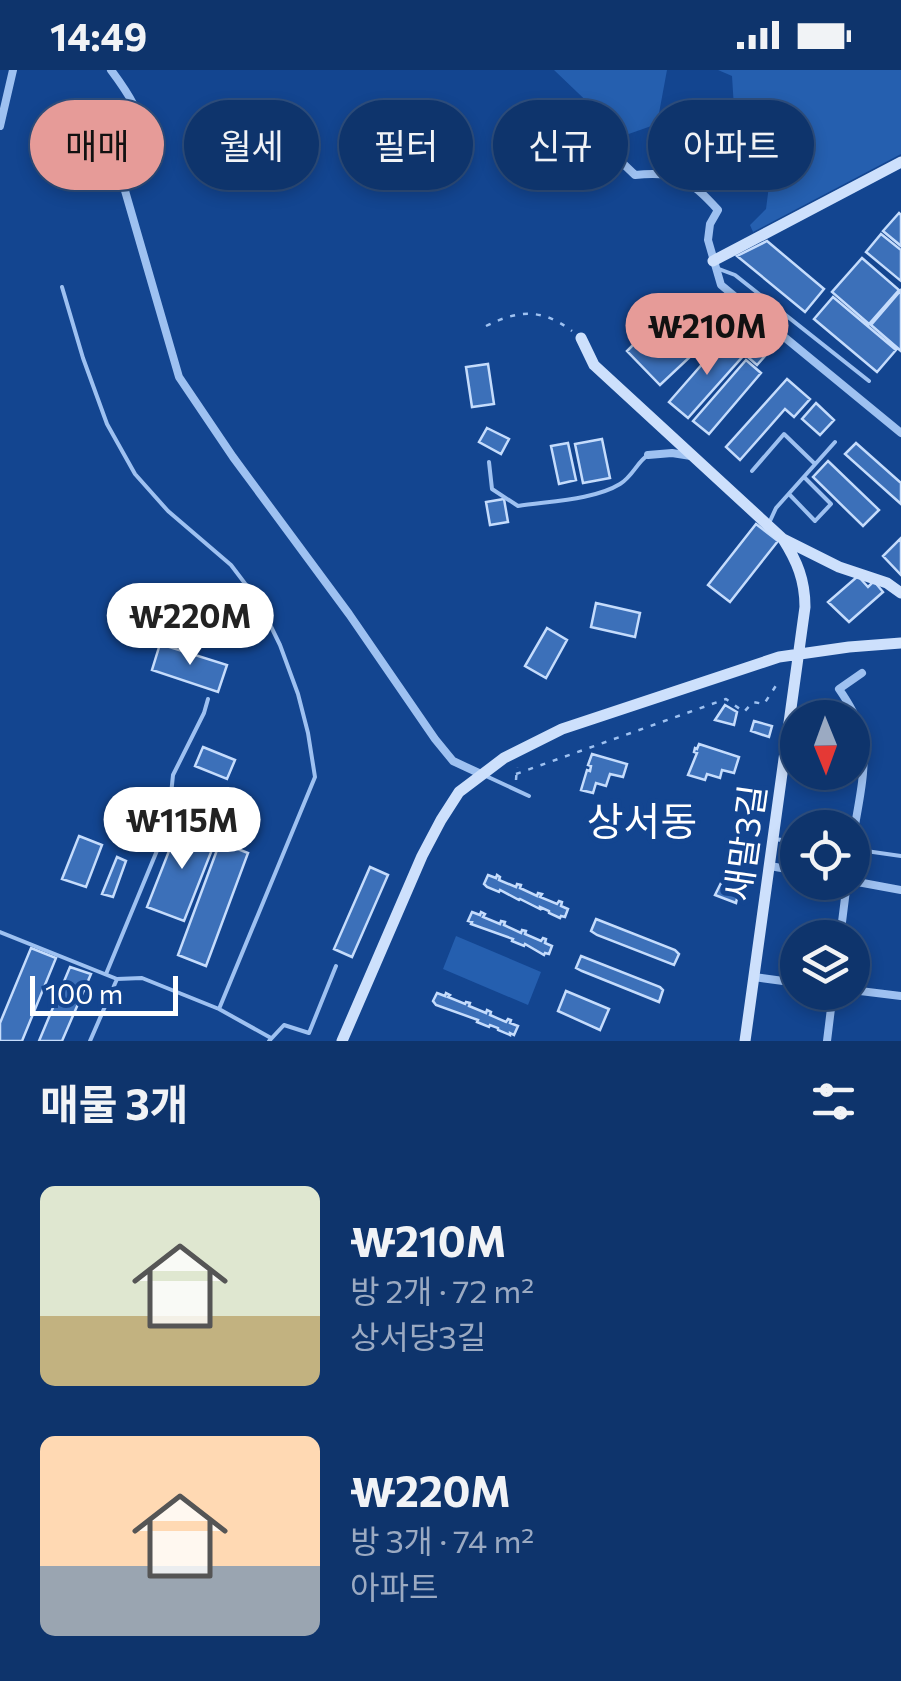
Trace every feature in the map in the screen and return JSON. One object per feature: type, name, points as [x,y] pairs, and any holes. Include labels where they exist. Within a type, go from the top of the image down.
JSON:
[{"type":"street","points":[[0,126],[14,70]]},
{"type":"street","points":[[111,70],[141,125],[119,170],[179,376],[435,739],[453,761],[482,774]]},
{"type":"street","points":[[714,264],[901,162]]},
{"type":"street","points":[[628,168],[636,175],[660,172],[696,186],[718,210],[710,224],[708,240],[721,285],[901,433]]},
{"type":"street","points":[[581,338],[594,365],[782,539],[839,568],[887,583],[901,593]]},
{"type":"street","points":[[648,456],[672,452],[696,458]]},
{"type":"street","name":"새말3길","points":[[745,1041],[805,607],[803,578],[782,539]]},
{"type":"street","points":[[342,1041],[422,856],[460,792],[482,774],[518,749],[562,729],[760,663],[797,653],[901,642]]},
{"type":"street","points":[[856,810],[863,752],[861,732],[839,689],[862,674]]},
{"type":"street","points":[[770,866],[780,868]]},
{"type":"street","points":[[870,885],[901,890]]},
{"type":"street","points":[[754,977],[780,980]]},
{"type":"street","points":[[870,992],[901,996]]},
{"type":"street","points":[[827,1041],[831,1010]]},
{"type":"lane","points":[[714,264],[735,275],[869,381]]},
{"type":"lane","points":[[62,287],[107,424],[135,474],[168,512],[231,565],[259,602],[280,645],[308,733],[315,776],[219,1009]]},
{"type":"lane","points":[[752,470],[784,434],[816,464]]},
{"type":"lane","points":[[768,525],[776,508],[835,442]]},
{"type":"lane","points":[[489,462],[492,489],[518,506],[602,493],[628,479],[642,458],[648,456]]},
{"type":"lane","points":[[788,494],[815,521],[831,504],[804,477]]},
{"type":"lane","points":[[106,974],[168,824],[172,775],[208,699]]},
{"type":"lane","points":[[482,774],[530,796]]},
{"type":"lane","points":[[774,839],[780,840]]},
{"type":"lane","points":[[870,850],[901,856]]},
{"type":"lane","points":[[0,932],[117,979],[142,978],[219,1009],[270,1039],[284,1025],[309,1033],[336,966]]},
{"type":"lane","points":[[90,1041],[117,979]]},
{"type":"path","points":[[486,326],[507,316],[530,312],[566,326],[581,338]]},
{"type":"path","points":[[516,767],[516,777],[726,700],[744,712],[753,702],[764,704],[779,681]]},
{"type":"shaded area","points":[[554,70],[667,70],[661,100],[648,100],[648,127],[628,134],[628,100],[585,100]]},
{"type":"shaded area","points":[[718,70],[901,70],[901,154],[753,232],[750,225],[766,209],[768,190],[814,190],[814,100],[734,100],[732,76]]},
{"type":"shaded area","points":[[456,936],[541,972],[528,1005],[443,969]]},
{"type":"building","points":[[901,215],[901,246],[883,231]]},
{"type":"building","points":[[881,234],[901,250],[901,281],[866,252]]},
{"type":"building","points":[[767,241],[824,289],[805,312],[737,256]]},
{"type":"building","points":[[862,258],[899,290],[869,324],[832,292]]},
{"type":"building","points":[[901,290],[901,351],[871,325]]},
{"type":"building","points":[[833,297],[896,350],[877,372],[814,319]]},
{"type":"building","points":[[749,328],[772,348],[757,365],[734,345]]},
{"type":"building","points":[[672,333],[693,354],[660,385],[627,351],[642,336]]},
{"type":"building","points":[[725,338],[744,355],[688,418],[669,402]]},
{"type":"building","points":[[746,360],[761,373],[709,434],[693,421]]},
{"type":"building","points":[[488,364],[494,404],[472,407],[466,367]]},
{"type":"building","points":[[787,379],[810,399],[794,417],[785,409],[740,460],[726,447]]},
{"type":"building","points":[[816,403],[834,420],[820,435],[802,419]]},
{"type":"building","points":[[487,428],[509,439],[501,454],[479,442]]},
{"type":"building","points":[[602,439],[610,478],[583,483],[575,444]]},
{"type":"building","points":[[568,443],[576,480],[559,484],[551,446]]},
{"type":"building","points":[[856,443],[901,483],[901,504],[845,454]]},
{"type":"building","points":[[828,461],[879,510],[863,526],[813,477]]},
{"type":"building","points":[[504,499],[508,522],[490,525],[486,502]]},
{"type":"building","points":[[756,524],[778,541],[730,602],[708,585]]},
{"type":"building","points":[[901,538],[901,575],[883,556]]},
{"type":"building","points":[[858,576],[868,587],[874,581],[883,592],[849,622],[828,602]]},
{"type":"building","points":[[151,601],[193,614],[185,641],[143,628]]},
{"type":"building","points":[[596,603],[640,613],[635,637],[591,627]]},
{"type":"building","points":[[547,628],[567,640],[546,678],[525,666]]},
{"type":"building","points":[[160,644],[227,665],[218,692],[152,670]]},
{"type":"building","points":[[725,705],[737,712],[734,725],[715,720]]},
{"type":"building","points":[[754,721],[772,726],[769,737],[751,731]]},
{"type":"building","points":[[699,744],[739,757],[734,773],[722,770],[720,778],[707,774],[705,780],[688,775]]},
{"type":"building","points":[[203,747],[235,760],[227,779],[195,766]]},
{"type":"building","points":[[592,754],[627,764],[623,777],[610,774],[606,786],[596,783],[593,793],[581,790],[587,770],[590,771]]},
{"type":"building","points":[[180,823],[217,837],[184,921],[147,907]]},
{"type":"building","points":[[79,836],[102,845],[86,887],[62,879]]},
{"type":"building","points":[[220,842],[248,853],[206,966],[178,955]]},
{"type":"building","points":[[117,857],[126,861],[113,897],[102,894]]},
{"type":"building","points":[[370,867],[388,875],[352,957],[334,949]]},
{"type":"building","points":[[488,875],[497,875],[499,880],[516,887],[521,885],[520,888],[537,896],[542,894],[540,897],[557,904],[562,902],[561,906],[568,909],[565,917],[487,887],[484,884]]},
{"type":"building","points":[[721,883],[739,889],[736,903],[715,895]]},
{"type":"building","points":[[472,912],[481,912],[483,917],[500,924],[505,922],[504,925],[521,933],[526,931],[525,934],[541,941],[546,939],[545,943],[552,946],[549,954],[471,924],[468,921]]},
{"type":"building","points":[[596,919],[675,950],[679,954],[674,965],[597,935],[591,931]]},
{"type":"building","points":[[31,948],[56,958],[22,1041],[0,1041],[0,1023]]},
{"type":"building","points":[[581,956],[660,987],[663,990],[659,1002],[576,968]]},
{"type":"building","points":[[70,967],[91,974],[62,1041],[39,1041]]},
{"type":"building","points":[[566,991],[609,1009],[600,1030],[558,1011]]},
{"type":"building","points":[[437,993],[446,993],[486,1013],[487,1010],[506,1022],[511,1020],[518,1026],[514,1035],[436,1005],[433,1001]]},
{"type":"district","name":"상서동","points":[[642,822]]}]
